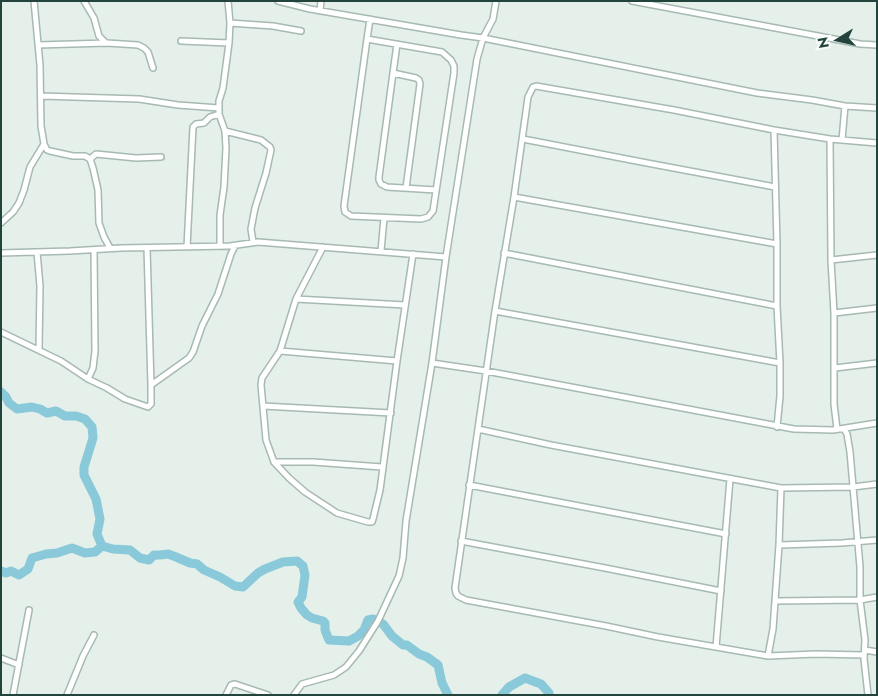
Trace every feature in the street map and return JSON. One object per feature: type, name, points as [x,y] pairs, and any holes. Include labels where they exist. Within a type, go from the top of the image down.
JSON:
[{"type":"street","points":[[34,1],[41,96],[41,126],[44,144],[47,150],[50,151],[73,156],[85,156],[90,159],[98,190],[99,223],[110,248]]},
{"type":"street","points":[[84,1],[94,18],[99,36],[107,43]]},
{"type":"street","points":[[220,246],[220,215],[226,162],[226,140],[219,111],[219,101],[223,88],[230,24],[228,1]]},
{"type":"street","points":[[278,1],[483,38],[756,93],[845,106],[877,108]]},
{"type":"street","points":[[320,10],[321,1]]},
{"type":"street","points":[[294,695],[302,684],[334,676],[346,667],[359,651],[378,621],[399,576],[476,59],[483,38],[493,19],[496,1]]},
{"type":"street","points":[[632,1],[860,44],[877,45]]},
{"type":"street","points":[[367,39],[442,52],[451,60],[454,66],[433,211],[428,218],[351,216],[345,212],[344,206],[367,39],[370,19]]},
{"type":"street","points":[[230,24],[257,24],[301,31]]},
{"type":"street","points":[[181,41],[228,43]]},
{"type":"street","points":[[38,45],[107,43],[138,45],[148,52],[154,68]]},
{"type":"street","points":[[397,44],[379,177],[381,184],[387,187],[436,190]]},
{"type":"street","points":[[393,73],[416,78],[420,84],[406,188]]},
{"type":"street","points":[[877,143],[830,139],[774,130],[674,110],[533,87],[528,97],[455,588],[456,593],[461,598],[658,637],[768,656],[877,652]]},
{"type":"street","points":[[41,96],[139,99],[219,111]]},
{"type":"street","points":[[842,140],[845,106]]},
{"type":"street","points":[[186,247],[193,127],[196,124],[204,123],[219,111]]},
{"type":"street","points":[[774,130],[777,306],[780,363],[780,396],[777,427]]},
{"type":"street","points":[[224,131],[261,140],[271,150],[255,208],[251,229],[253,242]]},
{"type":"street","points":[[523,139],[646,164],[775,186]]},
{"type":"street","points":[[830,139],[831,260],[835,368],[834,404],[841,429],[847,434],[850,446],[868,695]]},
{"type":"street","points":[[1,223],[19,204],[30,167],[44,144]]},
{"type":"street","points":[[90,159],[96,154],[136,158],[161,157]]},
{"type":"street","points":[[514,198],[777,244]]},
{"type":"street","points":[[381,251],[384,218]]},
{"type":"street","points":[[1,253],[110,248],[235,246],[253,242],[446,257]]},
{"type":"street","points":[[151,385],[189,358],[193,352],[235,246]]},
{"type":"street","points":[[324,247],[296,299],[280,352],[262,378],[266,440],[274,462],[305,492],[337,513],[368,522],[372,522],[380,490],[413,254]]},
{"type":"street","points":[[1,332],[39,349],[125,399],[148,407],[151,404],[151,385],[147,248]]},
{"type":"street","points":[[88,379],[93,368],[95,351],[94,250]]},
{"type":"street","points":[[37,252],[40,286],[39,349]]},
{"type":"street","points":[[504,253],[777,306]]},
{"type":"street","points":[[831,260],[877,255]]},
{"type":"street","points":[[296,299],[405,305]]},
{"type":"street","points":[[834,314],[877,308]]},
{"type":"street","points":[[495,311],[780,363]]},
{"type":"street","points":[[280,352],[397,361]]},
{"type":"street","points":[[432,363],[486,371],[777,427],[841,429],[877,423]]},
{"type":"street","points":[[835,368],[877,363]]},
{"type":"street","points":[[263,406],[391,413]]},
{"type":"street","points":[[478,429],[551,445],[781,488],[853,487],[877,484]]},
{"type":"street","points":[[274,462],[313,462],[382,467]]},
{"type":"street","points":[[716,647],[730,479]]},
{"type":"street","points":[[469,485],[726,534]]},
{"type":"street","points":[[768,656],[773,629],[781,488]]},
{"type":"street","points":[[779,545],[877,540]]},
{"type":"street","points":[[461,541],[721,591]]},
{"type":"street","points":[[775,601],[860,600],[877,597]]},
{"type":"street","points":[[13,695],[28,610]]},
{"type":"street","points":[[68,695],[94,635]]},
{"type":"street","points":[[1,658],[19,665]]},
{"type":"street","points":[[226,695],[229,687],[233,684],[268,695]]},
{"type":"waterway","points":[[1,392],[9,403],[17,409],[32,407],[47,413],[56,411],[65,416],[76,416],[85,419],[92,427],[93,438],[84,467],[84,475],[96,499],[100,519],[97,534],[102,546],[130,550],[140,558],[149,560],[154,555],[168,554],[197,564],[204,570],[235,586],[243,587],[265,569],[283,562],[297,561],[303,566],[305,575],[302,597],[298,602],[307,615],[325,623],[325,630],[329,640],[349,641],[364,630],[368,620],[378,621],[403,645],[407,645],[438,665],[442,683],[448,695]]},
{"type":"waterway","points":[[1,571],[6,573],[11,571],[19,575],[28,569],[32,558],[72,548],[85,553],[95,552],[102,546]]},
{"type":"waterway","points":[[502,695],[509,687],[525,678],[541,684],[549,695]]}]
